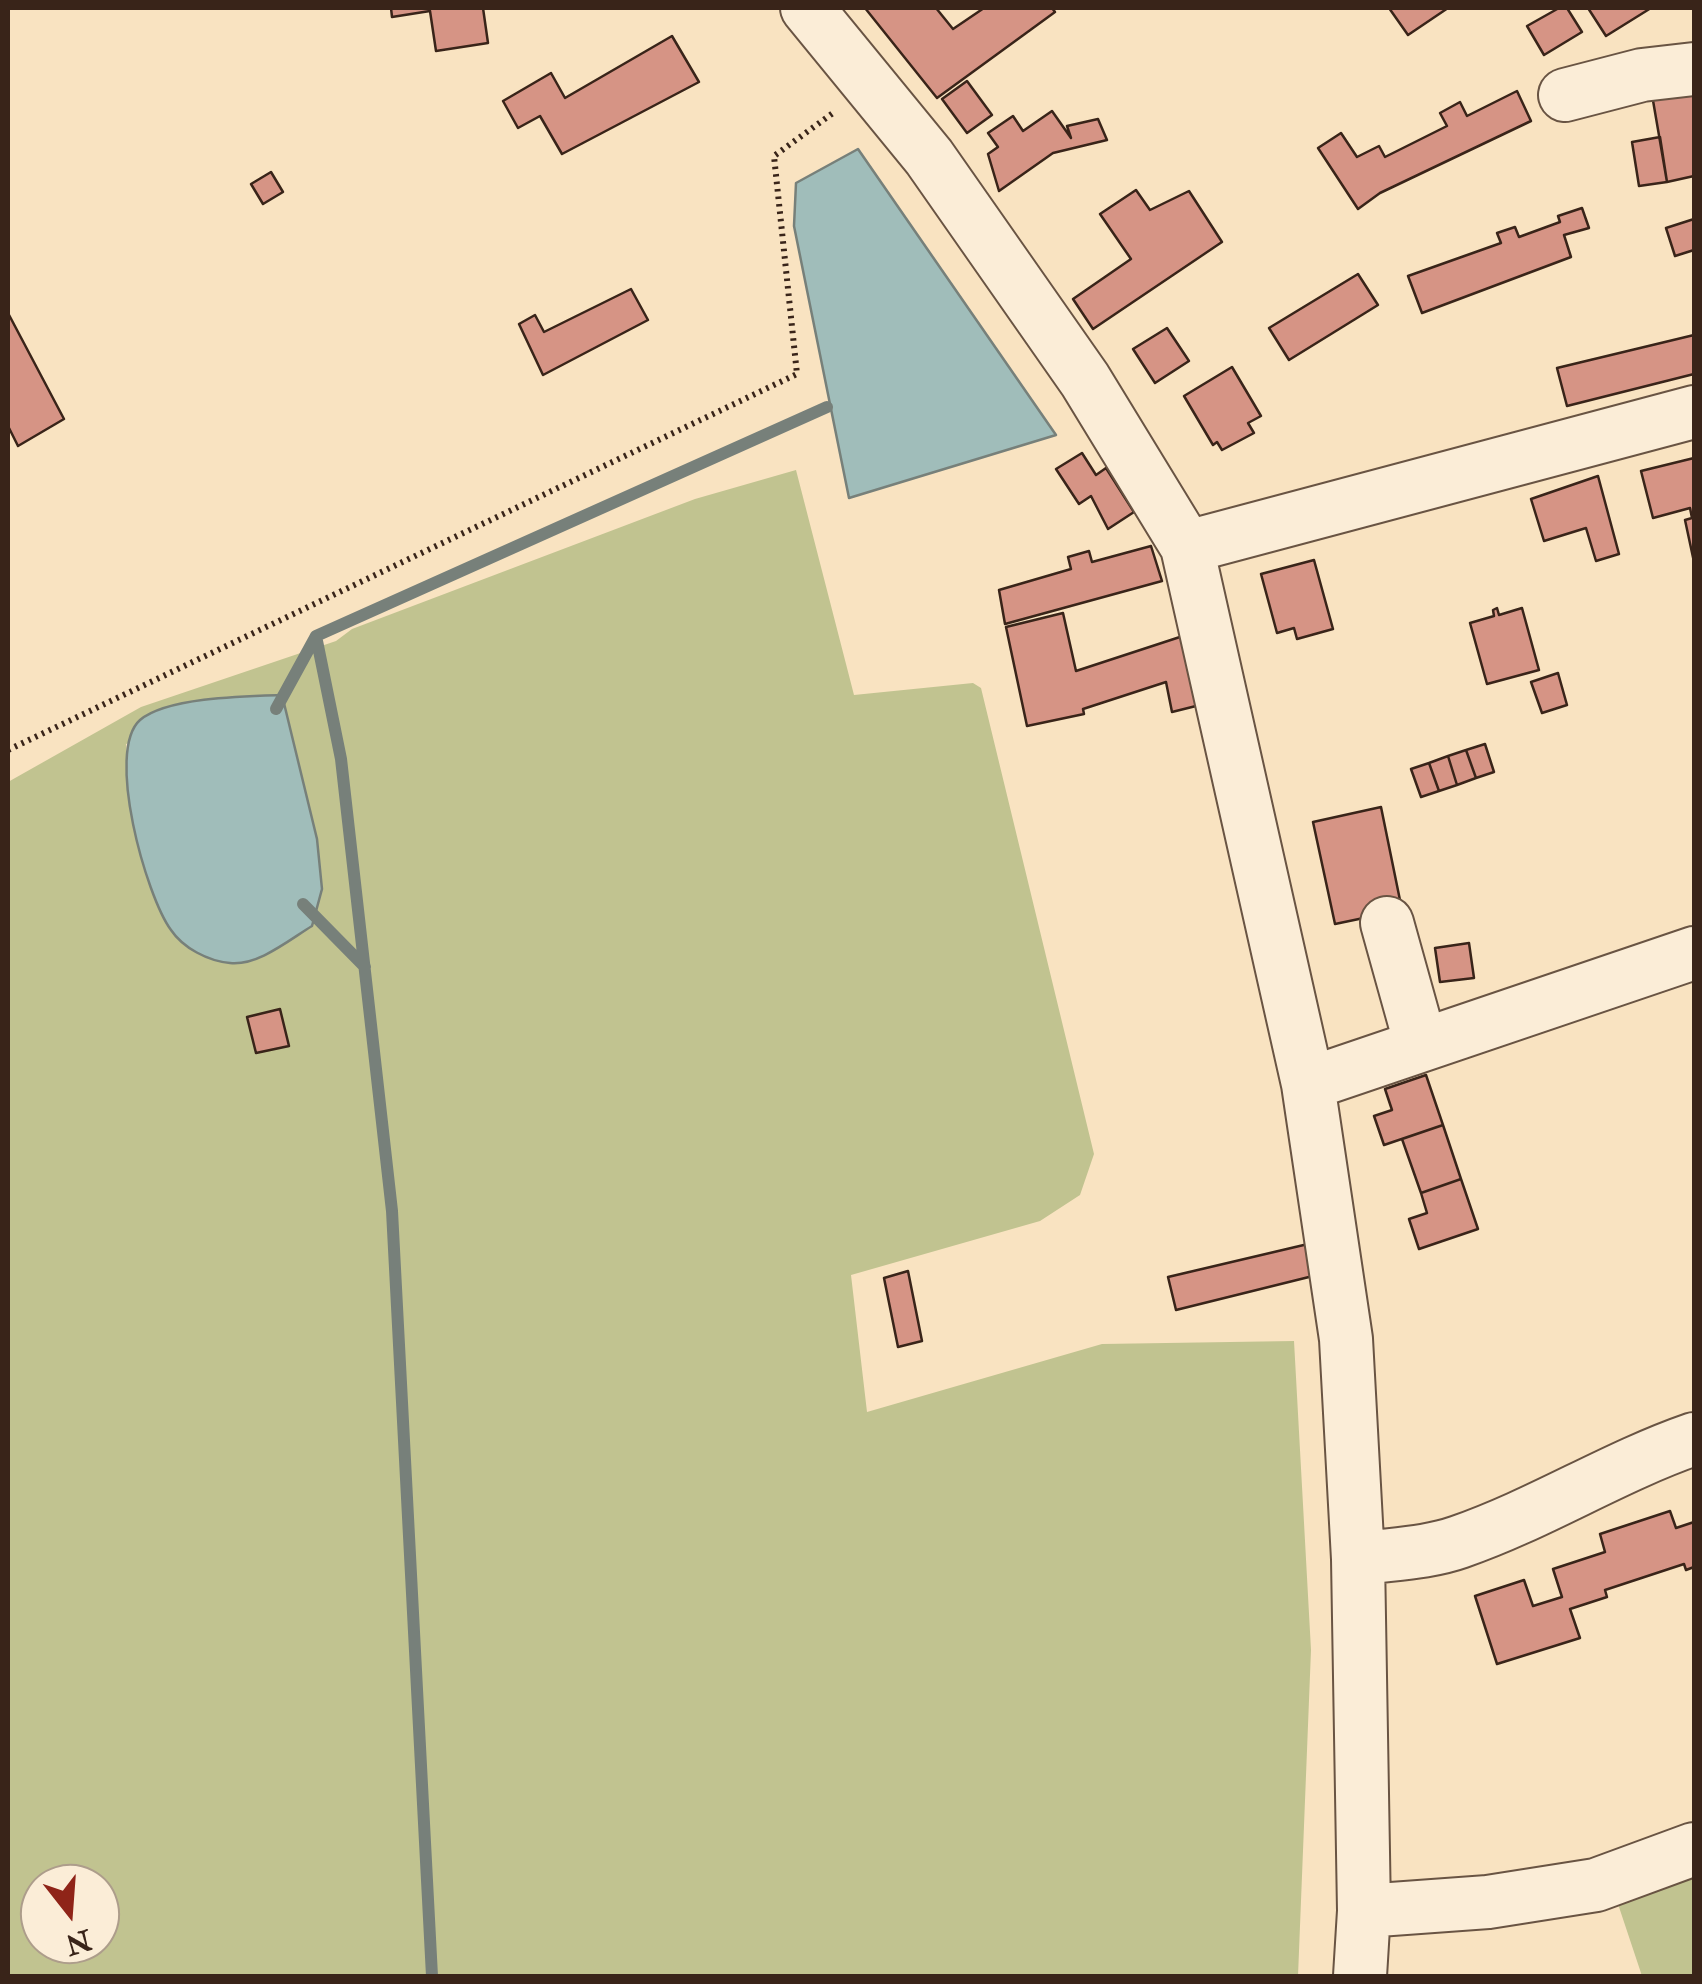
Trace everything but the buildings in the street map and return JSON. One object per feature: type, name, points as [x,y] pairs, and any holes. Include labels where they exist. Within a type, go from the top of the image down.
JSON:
[{"type":"street","points":[[807,8],[928,158],[1086,380],[1187,547],[1308,1084],[1346,1339],[1358,1559],[1364,1910],[1360,1976]]},
{"type":"street","points":[[1565,95],[1642,75],[1694,69]]},
{"type":"street","points":[[1187,547],[1694,412]]},
{"type":"street","points":[[1387,923],[1421,1045]]},
{"type":"street","points":[[1308,1084],[1694,952]]},
{"type":"street","points":[[1358,1559],[1454,1544],[1532,1514],[1637,1459],[1694,1438]]},
{"type":"street","points":[[1364,1910],[1488,1902],[1596,1884],[1694,1850]]},
{"type":"path","points":[[8,750],[797,374],[774,156],[870,85]]},
{"type":"green space","points":[[796,470],[854,695],[973,683],[981,688],[1094,1154],[1080,1195],[1040,1221],[851,1275],[867,1412],[1102,1344],[1294,1341],[1311,1650],[1298,1976],[8,1976],[8,782],[141,707],[336,641],[352,629],[695,499]],"holes":[[[282,695],[296,766],[312,926],[264,956],[170,930],[159,908],[138,839],[126,744]]]},
{"type":"green space","points":[[1694,1873],[1694,1976],[1642,1976],[1617,1901]]},
{"type":"water","points":[[858,149],[1056,435],[849,498],[794,226],[796,183]]},
{"type":"water","points":[[282,695],[317,839],[322,889],[312,926],[283,945],[241,963],[213,960],[176,937],[151,887],[128,791],[130,737],[140,720],[169,707],[208,699]]},
{"type":"waterway","points":[[432,1976],[392,1211],[341,759],[316,636],[827,407]]},
{"type":"waterway","points":[[276,709],[316,636]]},
{"type":"waterway","points":[[303,904],[365,967]]}]
